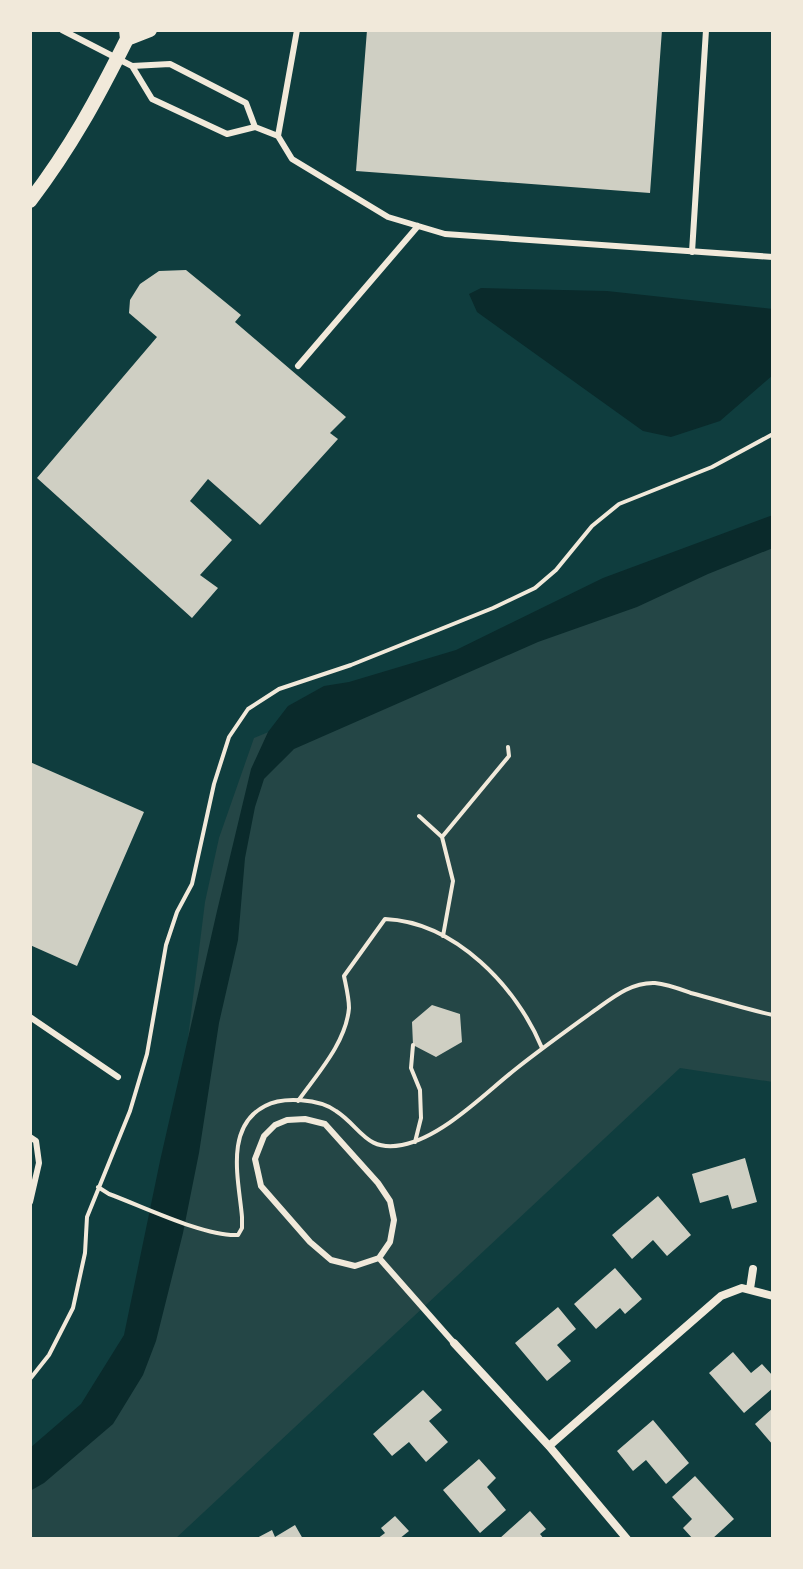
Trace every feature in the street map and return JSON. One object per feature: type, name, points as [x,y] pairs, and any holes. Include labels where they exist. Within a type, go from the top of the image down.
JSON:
[{"type":"street","points":[[30,201],[66,153],[93,107],[118,58],[126,34],[150,30]]},
{"type":"street","points":[[750,1289],[753,1269]]},
{"type":"street","points":[[549,1446],[721,1296],[742,1288],[773,1296]]},
{"type":"street","points":[[454,1343],[549,1446],[627,1539]]},
{"type":"lane","points":[[62,30],[132,66],[152,99],[227,134],[255,127],[278,136],[292,159],[388,217],[445,234],[773,257]]},
{"type":"lane","points":[[278,136],[297,30]]},
{"type":"lane","points":[[692,252],[706,30]]},
{"type":"lane","points":[[132,66],[170,64],[246,103],[255,127]]},
{"type":"lane","points":[[298,366],[418,226]]},
{"type":"lane","points":[[30,1017],[118,1077]]},
{"type":"lane","points":[[305,1119],[325,1124],[378,1183],[390,1201],[394,1220],[390,1242],[379,1258],[355,1266],[331,1260],[310,1242],[261,1186],[255,1159],[264,1136],[275,1125],[287,1120],[305,1119]]},
{"type":"lane","points":[[30,1137],[36,1141],[39,1163],[30,1202]]},
{"type":"lane","points":[[379,1258],[454,1343]]},
{"type":"path","points":[[30,1379],[49,1355],[73,1308],[85,1253],[87,1217],[130,1111],[147,1054],[166,945],[177,912],[192,884],[214,784],[229,737],[248,709],[279,689],[351,665],[535,588],[556,570],[592,526],[619,504],[712,467],[773,434]]},
{"type":"path","points":[[442,837],[509,756],[508,747]]},
{"type":"path","points":[[419,816],[442,837],[453,881],[443,936]]},
{"type":"path","points":[[298,1101],[342,1033],[349,1007],[344,976],[385,919],[406,920],[443,936],[488,969],[532,1024],[542,1048]]},
{"type":"path","points":[[98,1187],[109,1194],[193,1225],[226,1236],[238,1235],[242,1228],[237,1151],[241,1132],[265,1106],[298,1101],[321,1104],[336,1110],[364,1139],[380,1145],[398,1146],[415,1142],[446,1124],[542,1048],[615,996],[636,985],[657,983],[773,1015]]},
{"type":"path","points":[[413,1045],[411,1068],[420,1090],[421,1118],[415,1142]]},
{"type":"shaded area","points":[[481,288],[607,291],[773,309],[773,375],[720,421],[671,437],[643,431],[477,312],[469,294]]},
{"type":"shaded area","points":[[773,515],[773,548],[637,607],[538,642],[294,749],[264,779],[245,858],[238,940],[219,1023],[199,1153],[156,1341],[143,1375],[113,1424],[44,1483],[30,1491],[30,1448],[81,1404],[124,1335],[217,911],[251,769],[268,732],[288,706],[324,686],[349,682],[456,650],[603,578]]},
{"type":"shaded area","points":[[773,523],[773,1082],[680,1068],[175,1539],[30,1539],[30,1463],[94,1411],[138,1335],[181,1094],[205,902],[219,838],[254,738]]},
{"type":"building","points":[[367,30],[662,30],[650,193],[356,171]]},
{"type":"building","points":[[186,270],[241,315],[235,322],[346,417],[330,433],[338,439],[260,525],[208,479],[190,501],[232,540],[200,575],[218,588],[192,618],[37,478],[157,337],[129,313],[130,300],[140,284],[159,271]]},
{"type":"building","points":[[30,762],[144,812],[77,966],[30,945]]},
{"type":"building","points":[[432,1005],[460,1014],[462,1042],[436,1057],[413,1045],[412,1022]]},
{"type":"building","points":[[745,1158],[757,1202],[732,1209],[728,1195],[700,1203],[692,1174]]},
{"type":"building","points":[[658,1196],[691,1235],[667,1256],[653,1240],[632,1259],[612,1235]]},
{"type":"building","points":[[615,1268],[642,1299],[625,1314],[620,1308],[596,1329],[574,1304]]},
{"type":"building","points":[[558,1307],[576,1329],[557,1345],[571,1361],[547,1381],[515,1343]]},
{"type":"building","points":[[733,1352],[751,1373],[762,1364],[773,1376],[773,1388],[744,1413],[709,1373]]},
{"type":"building","points":[[423,1390],[442,1410],[429,1421],[448,1442],[426,1462],[409,1442],[392,1456],[373,1434]]},
{"type":"building","points":[[773,1408],[773,1445],[755,1424]]},
{"type":"building","points":[[653,1420],[689,1463],[666,1484],[646,1460],[633,1471],[617,1451]]},
{"type":"building","points":[[479,1459],[496,1478],[487,1487],[506,1510],[480,1533],[443,1490]]},
{"type":"building","points":[[695,1476],[734,1519],[712,1539],[693,1539],[683,1528],[692,1519],[672,1497]]},
{"type":"building","points":[[530,1511],[546,1529],[540,1534],[544,1539],[499,1539]]},
{"type":"building","points":[[395,1516],[409,1531],[399,1539],[377,1539],[385,1533],[381,1528]]},
{"type":"building","points":[[295,1525],[303,1539],[255,1539],[272,1530],[275,1537]]}]
